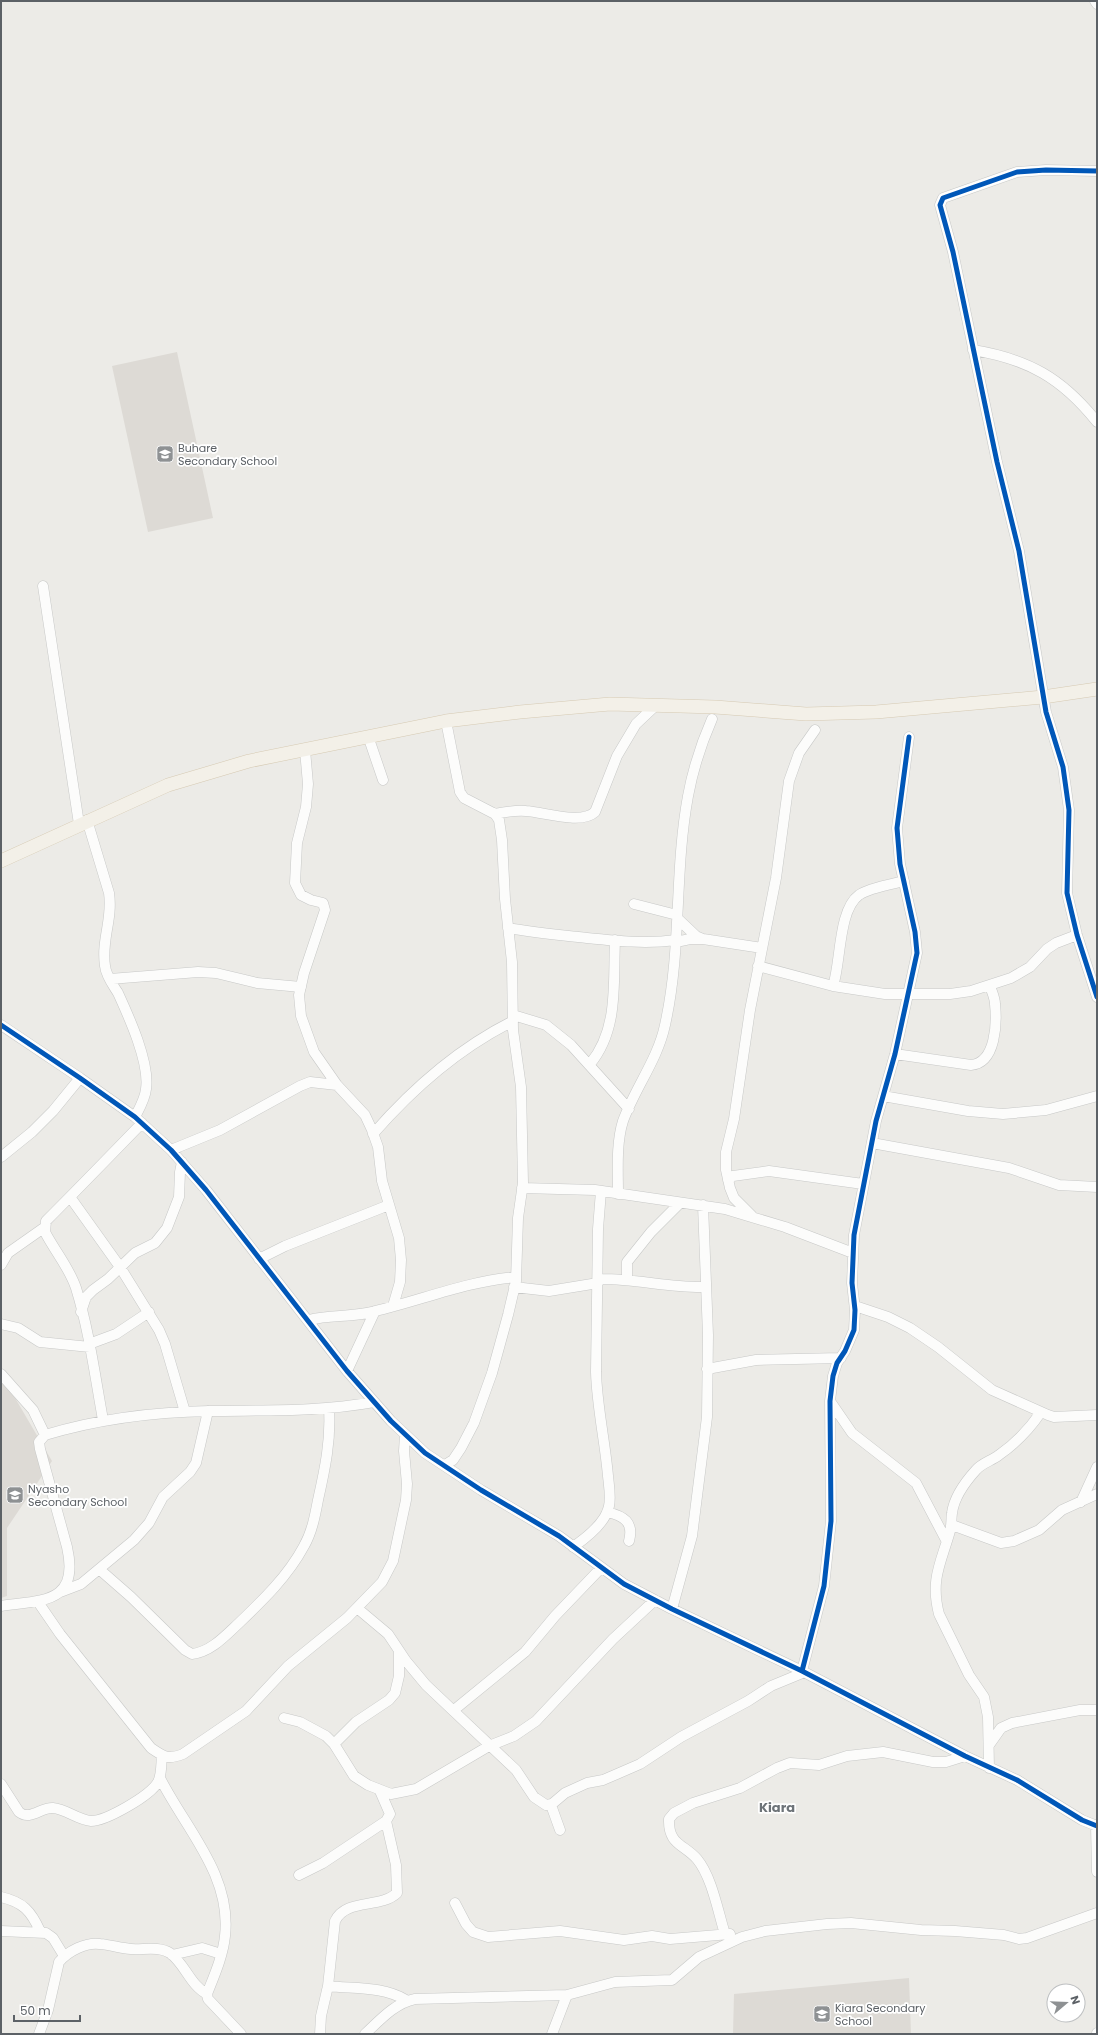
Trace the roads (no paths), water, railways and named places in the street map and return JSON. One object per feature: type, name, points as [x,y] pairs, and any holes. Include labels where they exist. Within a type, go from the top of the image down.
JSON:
[{"type":"main road","points":[[1,861],[83,822],[168,785],[249,761],[446,721],[520,712],[610,704],[654,707],[714,707],[816,714],[883,712],[1043,698],[1097,689]]},
{"type":"street","points":[[1097,171],[1046,170],[1017,172],[962,190],[943,198],[940,201],[960,283],[1007,505],[1019,550],[1046,712],[1058,747],[1067,789],[1069,840],[1066,893],[1077,935],[1097,997]]},
{"type":"street","points":[[974,350],[1001,354],[1049,376],[1084,405],[1097,422]]},
{"type":"street","points":[[43,586],[83,822],[109,893],[111,905],[104,948],[105,966],[135,1032],[145,1070],[147,1088],[138,1120],[116,1152],[46,1221],[45,1227],[47,1235],[68,1270],[76,1288],[90,1345],[103,1420]]},
{"type":"street","points":[[446,721],[460,792],[464,798],[495,814],[526,810],[585,818],[591,816],[595,812],[617,756],[636,724],[654,707]]},
{"type":"street","points":[[618,1194],[620,1139],[623,1122],[654,1056],[665,1026],[672,988],[679,874],[687,797],[698,753],[712,718]]},
{"type":"street","points":[[752,1216],[734,1198],[728,1180],[726,1152],[734,1119],[758,966],[776,878],[789,781],[799,753],[815,730]]},
{"type":"street","points":[[368,736],[383,780]]},
{"type":"street","points":[[803,1671],[824,1586],[831,1521],[830,1401],[833,1376],[854,1330],[855,1306],[852,1283],[854,1235],[872,1143],[895,1054],[917,953],[915,932],[899,851],[897,828],[909,738]]},
{"type":"street","points":[[305,750],[308,784],[306,807],[297,843],[295,882],[301,895],[311,900],[323,902],[325,910],[314,940],[301,987],[299,1006],[306,1033],[314,1052],[337,1085],[365,1115],[378,1147],[382,1181],[399,1238],[401,1260],[400,1282],[393,1306]]},
{"type":"street","points":[[445,1465],[453,1460],[474,1423],[492,1373],[515,1282],[523,1158],[521,1087],[513,1018],[512,962],[504,899],[502,840],[498,820],[495,814]]},
{"type":"street","points":[[833,986],[845,924],[853,900],[859,894],[904,881]]},
{"type":"street","points":[[634,904],[677,917],[696,936],[703,939]]},
{"type":"street","points":[[508,928],[526,932],[615,940],[660,942],[703,939],[762,948]]},
{"type":"street","points":[[758,966],[770,971],[833,986],[885,994],[950,994],[990,986],[1022,973],[1047,949],[1056,943],[1077,935]]},
{"type":"street","points":[[590,1064],[600,1052],[610,1026],[613,1005],[615,940]]},
{"type":"street","points":[[110,979],[198,972],[216,973],[257,984],[301,987]]},
{"type":"street","points":[[895,1054],[971,1065],[981,1063],[986,1058],[991,1046],[996,1021],[995,1002],[990,986]]},
{"type":"street","points":[[373,1134],[408,1096],[456,1057],[513,1018],[546,1025],[571,1045],[590,1064],[629,1109]]},
{"type":"street","points":[[1,1025],[80,1078],[138,1120],[171,1150],[309,1320],[347,1371],[404,1435],[425,1453],[481,1490],[559,1536],[624,1584],[672,1609],[803,1671],[965,1756],[1017,1780],[1082,1820],[1096,1825],[1097,1872]]},
{"type":"street","points":[[1,1157],[32,1132],[53,1111],[80,1078]]},
{"type":"street","points":[[171,1150],[220,1130],[310,1082],[337,1085]]},
{"type":"street","points":[[883,1096],[968,1111],[1003,1114],[1046,1110],[1097,1096]]},
{"type":"street","points":[[872,1143],[1009,1168],[1059,1185],[1097,1187]]},
{"type":"street","points":[[81,1312],[86,1297],[135,1253],[155,1243],[167,1228],[180,1197],[180,1172],[182,1162]]},
{"type":"street","points":[[728,1180],[733,1176],[769,1171],[863,1184]]},
{"type":"street","points":[[522,1188],[601,1191],[703,1205],[752,1216],[853,1252]]},
{"type":"street","points":[[573,1547],[593,1530],[607,1512],[610,1496],[597,1395],[598,1281],[601,1191]]},
{"type":"street","points":[[70,1197],[120,1267],[149,1312],[165,1344],[186,1412]]},
{"type":"street","points":[[627,1279],[628,1262],[651,1232],[680,1202]]},
{"type":"street","points":[[259,1259],[285,1246],[389,1205]]},
{"type":"street","points":[[672,1609],[692,1536],[701,1453],[707,1417],[708,1335],[703,1205]]},
{"type":"street","points":[[1,1265],[8,1253],[29,1236],[45,1227]]},
{"type":"street","points":[[309,1320],[324,1316],[357,1315],[375,1311],[457,1287],[515,1282],[548,1290],[598,1281],[627,1279],[679,1288],[705,1287]]},
{"type":"street","points":[[855,1306],[910,1328],[938,1347],[992,1390],[1054,1417],[1097,1415]]},
{"type":"street","points":[[347,1371],[375,1311]]},
{"type":"street","points":[[1,1324],[18,1328],[40,1342],[90,1345],[116,1334],[149,1312]]},
{"type":"street","points":[[707,1369],[756,1360],[841,1358]]},
{"type":"street","points":[[1,1374],[33,1410],[45,1435]]},
{"type":"street","points":[[830,1401],[852,1433],[916,1483],[946,1540]]},
{"type":"street","points":[[60,1592],[70,1573],[71,1562],[58,1510],[40,1449],[40,1442],[45,1435],[103,1420],[186,1412],[329,1409],[374,1402]]},
{"type":"street","points":[[99,1569],[120,1586],[185,1650],[192,1654],[206,1651],[233,1629],[275,1587],[305,1546],[311,1533],[326,1463],[331,1431],[329,1409]]},
{"type":"street","points":[[1,1606],[46,1600],[60,1592],[81,1584],[134,1540],[149,1523],[163,1497],[190,1472],[196,1463],[208,1411]]},
{"type":"street","points":[[989,1768],[988,1717],[984,1697],[969,1675],[937,1604],[936,1583],[938,1566],[952,1525],[952,1513],[955,1503],[965,1483],[982,1465],[998,1456],[1023,1436],[1041,1412]]},
{"type":"street","points":[[38,1602],[60,1634],[151,1748],[162,1755],[171,1758],[183,1754],[246,1711],[288,1666],[347,1618],[382,1582],[393,1561],[408,1484],[404,1451],[404,1435]]},
{"type":"street","points":[[1081,1502],[1097,1467]]},
{"type":"street","points":[[952,1525],[1001,1543],[1006,1543],[1039,1530],[1062,1510],[1097,1494]]},
{"type":"street","points":[[607,1512],[619,1516],[629,1524],[631,1532],[629,1541]]},
{"type":"street","points":[[454,1710],[525,1652],[555,1616],[601,1568]]},
{"type":"street","points":[[284,1718],[300,1722],[313,1728],[334,1744],[354,1776],[380,1791],[391,1794],[416,1790],[489,1746],[514,1736],[536,1721],[613,1639],[655,1600]]},
{"type":"street","points":[[357,1608],[388,1634],[415,1674],[454,1710],[489,1746],[516,1770],[534,1797],[548,1805],[551,1805],[560,1830]]},
{"type":"street","points":[[334,1744],[356,1722],[389,1700],[395,1693],[400,1676],[399,1650]]},
{"type":"street","points":[[548,1805],[565,1793],[587,1783],[603,1780],[640,1764],[680,1737],[748,1701],[771,1686],[803,1671]]},
{"type":"street","points":[[989,1744],[1001,1728],[1012,1723],[1080,1710],[1097,1710]]},
{"type":"street","points":[[725,1934],[705,1873],[697,1859],[678,1845],[670,1832],[669,1819],[674,1813],[693,1803],[740,1788],[790,1763],[819,1765],[847,1756],[883,1752],[933,1762],[946,1762],[965,1756]]},
{"type":"street","points":[[1,1784],[19,1812],[23,1815],[52,1808],[88,1821],[99,1821],[152,1790],[160,1778],[162,1755]]},
{"type":"street","points":[[160,1778],[198,1840],[216,1876],[225,1914],[225,1936],[221,1954],[207,1994],[208,1999],[241,2034]]},
{"type":"street","points":[[299,1876],[323,1864],[386,1821],[390,1814],[380,1791]]},
{"type":"street","points":[[320,2034],[321,2016],[328,1986],[335,1921],[337,1916],[345,1910],[388,1899],[397,1893],[396,1865],[386,1821]]},
{"type":"street","points":[[1,1897],[16,1901],[25,1907],[33,1916],[40,1931]]},
{"type":"street","points":[[455,1903],[466,1924],[473,1932],[484,1936],[560,1931],[624,1940],[652,1936],[670,1939],[725,1934],[753,1934]]},
{"type":"street","points":[[365,2034],[395,2007],[406,2000],[415,1998],[567,1995],[615,1982],[672,1980],[699,1957],[753,1934],[765,1931],[827,1924],[851,1923],[921,1930],[969,1932],[1019,1939],[1027,1938],[1097,1913]]},
{"type":"street","points":[[1,1931],[40,1931],[46,1933],[53,1938],[64,1956]]},
{"type":"street","points":[[39,2034],[48,2010],[59,1962],[64,1956],[76,1949],[100,1944],[130,1949],[161,1949],[172,1955],[195,1986],[207,1994]]},
{"type":"street","points":[[172,1955],[202,1948],[221,1954]]},
{"type":"street","points":[[328,1986],[380,1989],[395,1994],[406,2000]]},
{"type":"street","points":[[552,2034],[567,1995]]},
{"type":"place","name":"Buhare Secondary School","points":[[165,454]]},
{"type":"place","name":"Nyasho Secondary School","points":[[15,1495]]},
{"type":"place","name":"Kiara Secondary School","points":[[822,2014]]},
{"type":"district","name":"Kiara","points":[[777,1807]]}]
